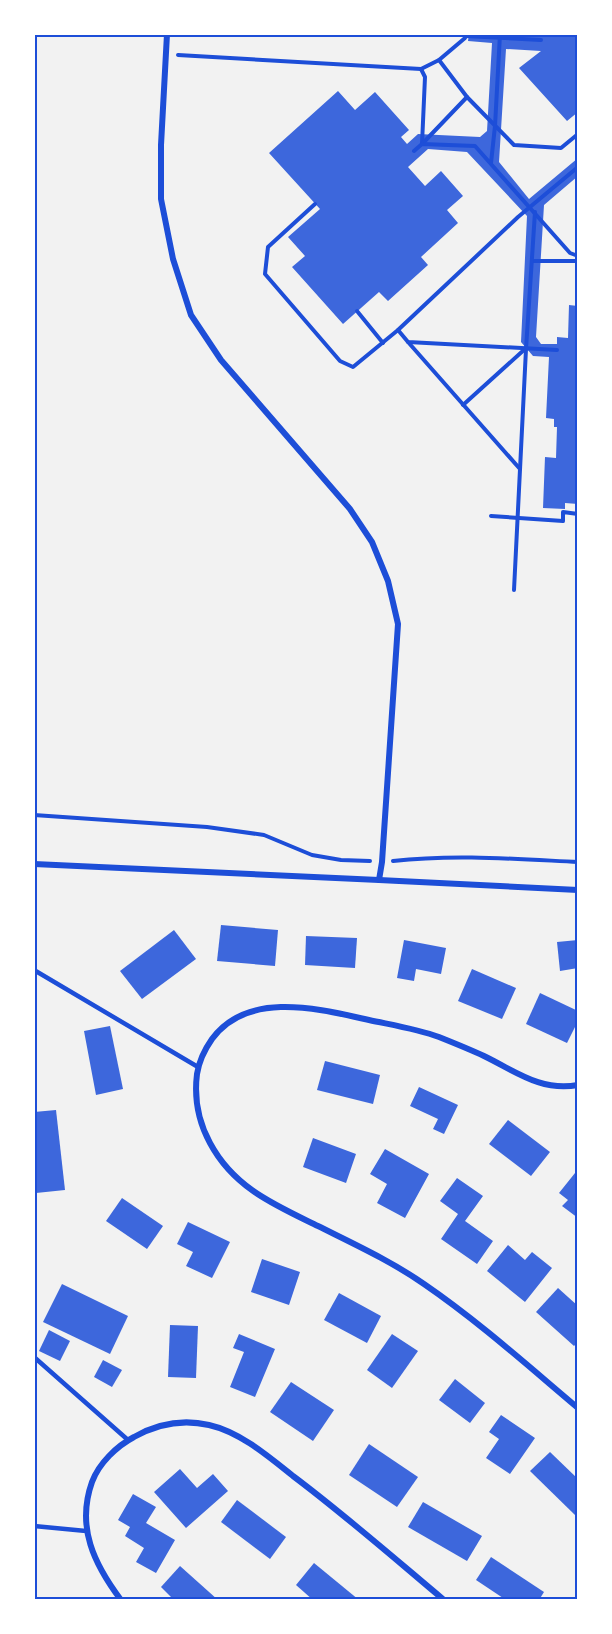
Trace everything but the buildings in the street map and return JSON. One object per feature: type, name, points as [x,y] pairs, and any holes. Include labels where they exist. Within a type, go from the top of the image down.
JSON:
[{"type":"street","points":[[167,34],[161,145],[161,199],[173,259],[191,315],[221,360],[350,509],[372,542],[388,581],[398,624],[379,879]]},
{"type":"street","points":[[34,864],[578,890]]},
{"type":"street","points":[[578,1084],[559,1087],[541,1084],[482,1055],[438,1037],[346,1015],[279,1007],[257,1009],[237,1016],[219,1029],[206,1047],[198,1067],[195,1090],[198,1113],[205,1134],[216,1155],[249,1189],[422,1282],[463,1312],[578,1408]]},
{"type":"street","points":[[121,1599],[93,1554],[86,1531],[87,1497],[93,1479],[101,1465],[128,1440],[159,1426],[175,1422],[192,1422],[228,1431],[261,1451],[321,1497],[444,1599]]},
{"type":"lane","points":[[34,970],[198,1067]]},
{"type":"lane","points":[[34,1358],[128,1440]]},
{"type":"lane","points":[[34,1526],[86,1531]]},
{"type":"path","points":[[178,55],[421,69],[439,60],[465,38],[465,35],[541,40]]},
{"type":"path","points":[[491,164],[500,36]]},
{"type":"path","points":[[439,60],[467,98],[514,145],[561,148],[578,134]]},
{"type":"path","points":[[421,69],[425,77],[422,144]]},
{"type":"path","points":[[414,151],[467,98]]},
{"type":"path","points":[[422,144],[475,146],[570,253],[578,256]]},
{"type":"path","points":[[315,204],[268,247],[264,274],[340,361],[353,367],[398,330],[530,207],[578,167]]},
{"type":"path","points":[[514,590],[535,212]]},
{"type":"path","points":[[532,261],[578,261]]},
{"type":"path","points":[[357,311],[383,343]]},
{"type":"path","points":[[398,330],[521,470]]},
{"type":"path","points":[[408,342],[557,350]]},
{"type":"path","points":[[463,405],[526,349]]},
{"type":"path","points":[[491,516],[563,521],[563,512],[578,514]]},
{"type":"path","points":[[34,815],[207,827],[264,835],[312,855],[341,860],[382,862],[418,858],[462,858],[578,862]]}]
